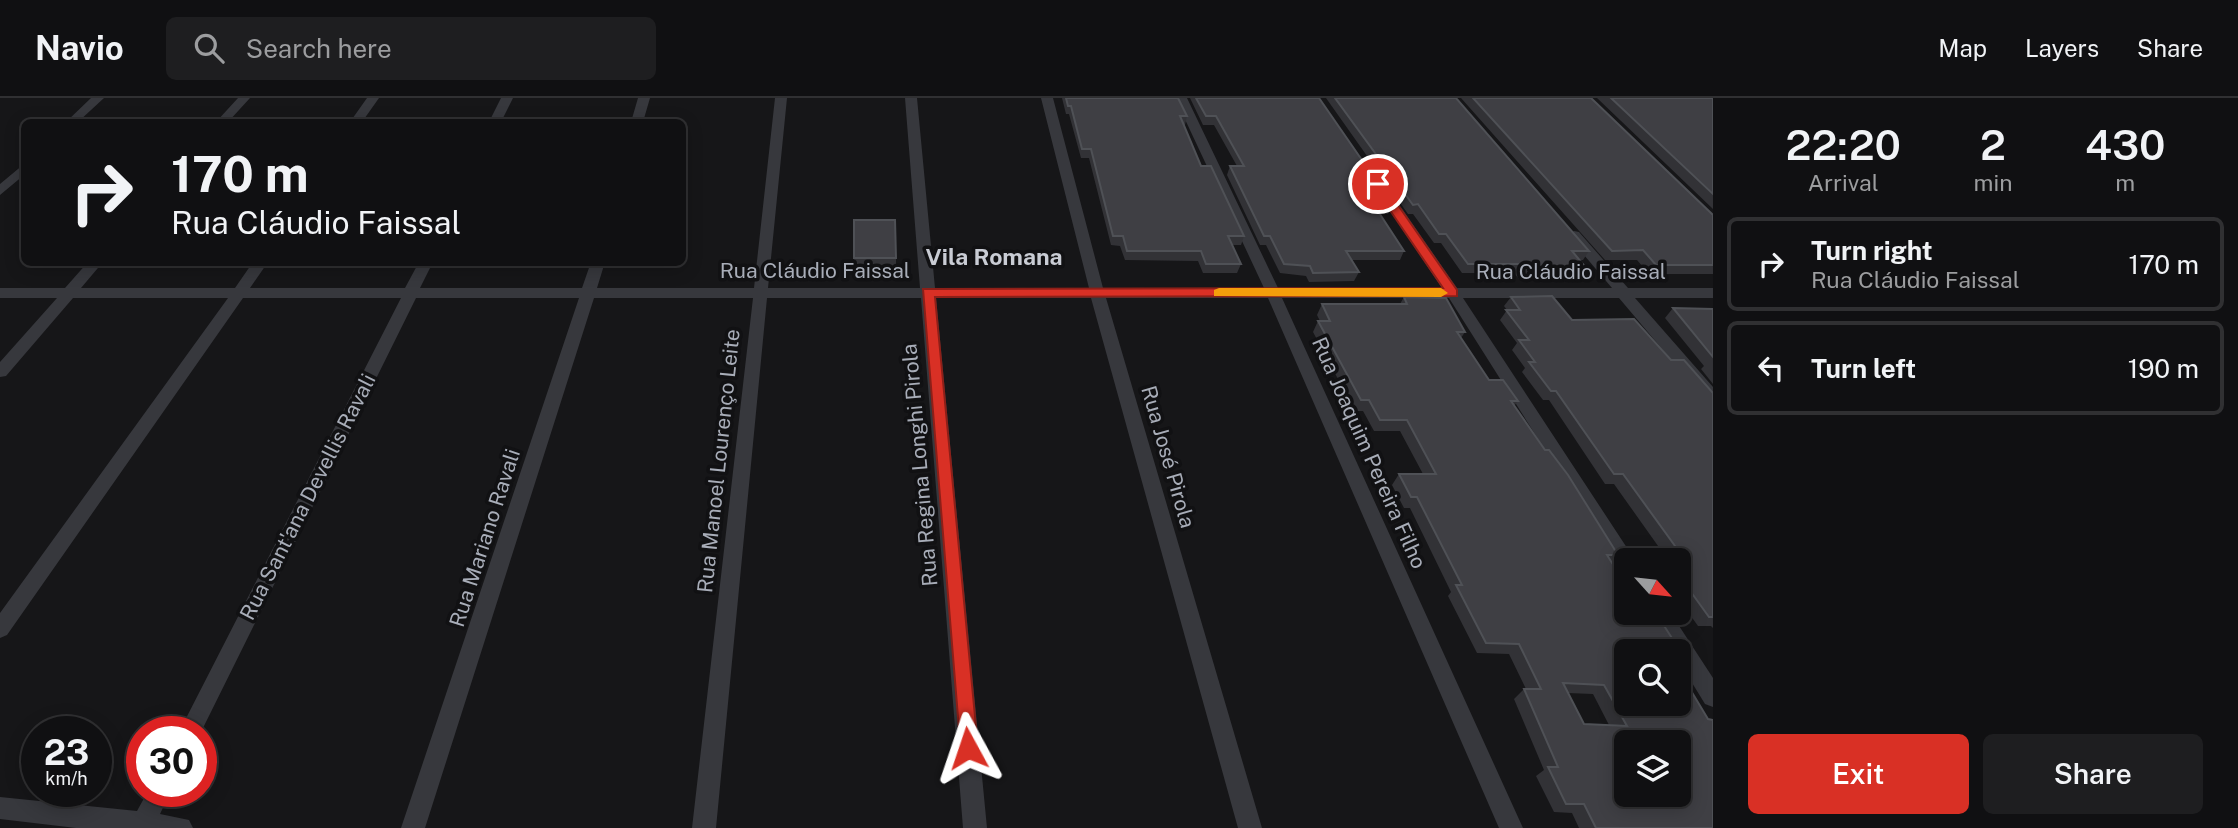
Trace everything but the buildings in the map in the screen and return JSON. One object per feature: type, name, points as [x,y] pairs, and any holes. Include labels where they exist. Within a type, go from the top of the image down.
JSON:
[{"type":"street","points":[[75,119],[98,98]]},
{"type":"street","points":[[225,119],[244,98]]},
{"type":"street","points":[[358,119],[373,98]]},
{"type":"street","points":[[496,119],[507,98]]},
{"type":"street","points":[[638,119],[644,98]]},
{"type":"street","name":"Rua Manoel Lourenço Leite","points":[[704,828],[780,98]]},
{"type":"street","name":"Rua Regina Longhi Pirola","points":[[911,98],[975,828]]},
{"type":"street","name":"Rua José Pirola","points":[[1047,98],[1097,292],[1250,828]]},
{"type":"street","name":"Rua Joaquim Pereira Filho","points":[[1181,98],[1273,293],[1511,828]]},
{"type":"street","points":[[0,191],[21,171]]},
{"type":"street","points":[[1373,178],[1453,293],[1617,548]]},
{"type":"street","points":[[1561,221],[1713,398]]},
{"type":"street","points":[[0,372],[93,266]]},
{"type":"street","points":[[0,629],[258,266]]},
{"type":"street","name":"Rua Sant'ana Devellis Ravali","points":[[198,716],[424,266]]},
{"type":"street","name":"Rua Mariano Ravali","points":[[413,828],[597,266]]},
{"type":"street","name":"Rua Cláudio Faissal","points":[[0,293],[1713,293]]},
{"type":"street","points":[[1666,625],[1713,697]]},
{"type":"street","points":[[143,824],[152,807]]},
{"type":"street","points":[[0,808],[181,828]]},
{"type":"slow traffic","points":[[1219,293],[1441,293]]},
{"type":"district","name":"Vila Romana","points":[[994,257]]},
{"type":"route","points":[[968,748],[928,292],[1453,293],[1378,184]]}]
